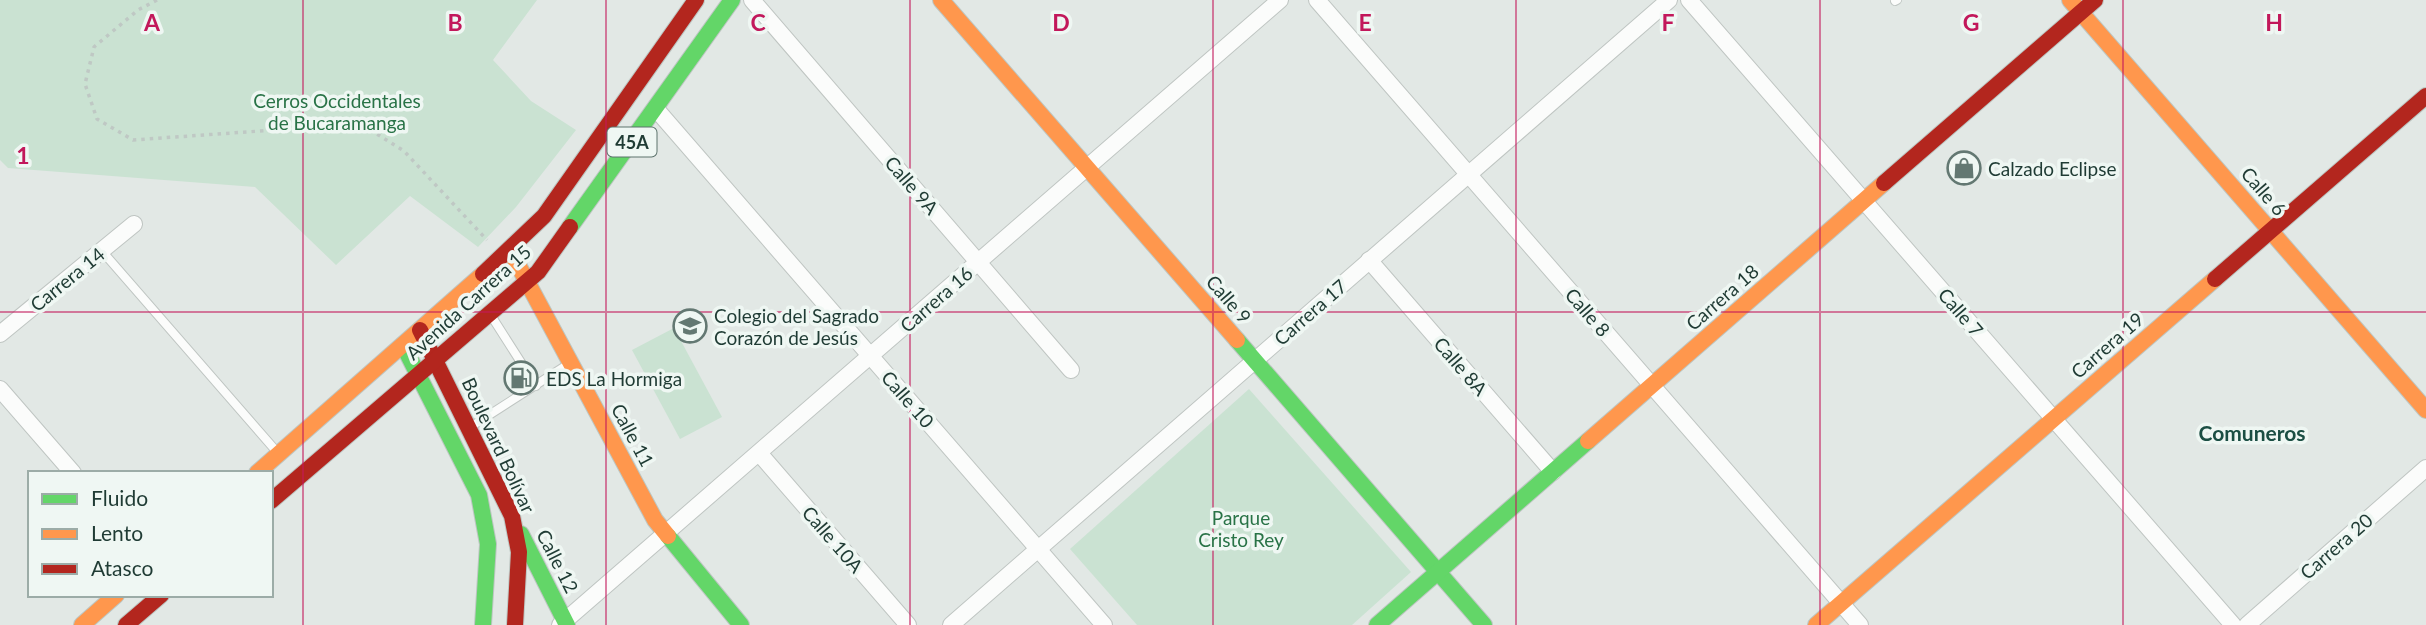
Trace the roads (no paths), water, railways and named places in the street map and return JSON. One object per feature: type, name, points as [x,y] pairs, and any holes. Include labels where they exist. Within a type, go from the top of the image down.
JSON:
[{"type":"street","name":"Avenida Carrera 15","points":[[259,471],[420,331],[544,216],[696,0]]},
{"type":"street","name":"Avenida Carrera 15","points":[[273,499],[528,282],[547,260],[732,0]]},
{"type":"street","name":"Calle 9A","points":[[752,0],[1071,370]]},
{"type":"street","name":"Calle 9","points":[[941,0],[1484,625]]},
{"type":"street","name":"Carrera 16","points":[[564,624],[1280,0]]},
{"type":"street","name":"Calle 8","points":[[1317,0],[1860,625]]},
{"type":"street","name":"Carrera 17","points":[[951,625],[1669,0]]},
{"type":"street","name":"Calle 7","points":[[1689,0],[2233,625]]},
{"type":"street","name":"Carrera 18","points":[[1377,625],[1864,201],[2076,6],[2095,0]]},
{"type":"street","name":"Calle 6","points":[[2076,6],[2426,410]]},
{"type":"street","name":"Carrera 19","points":[[1816,625],[2426,96]]},
{"type":"street","name":"Calle 10","points":[[656,109],[1104,625]]},
{"type":"street","name":"Carrera 14","points":[[0,334],[134,225]]},
{"type":"street","name":"Calle 11","points":[[505,254],[528,282],[647,506],[665,534],[741,625]]},
{"type":"street","name":"Calle 8A","points":[[1369,260],[1553,472]]},
{"type":"street","name":"Boulevard Bolívar","points":[[420,331],[512,516],[519,562],[516,625]]},
{"type":"street","name":"Boulevard Bolívar","points":[[404,345],[480,495],[485,512],[489,548],[483,625]]},
{"type":"street","points":[[0,389],[71,471]]},
{"type":"street","name":"Calle 10A","points":[[758,453],[908,625]]},
{"type":"street","name":"Carrera 20","points":[[2247,625],[2426,468]]},
{"type":"street","name":"Calle 12","points":[[512,516],[564,624]]},
{"type":"street","points":[[82,625],[114,597]]},
{"type":"street","points":[[126,625],[159,597]]},
{"type":"lane","points":[[102,251],[278,454]]},
{"type":"lane","points":[[490,314],[536,386]]},
{"type":"lane","points":[[469,428],[571,363]]},
{"type":"place","name":"Calzado Eclipse","points":[[1964,168]]},
{"type":"place","name":"Colegio del Sagrado Corazón de Jesús","points":[[690,326]]},
{"type":"place","name":"EDS La Hormiga","points":[[521,378]]},
{"type":"district","name":"Comuneros","points":[[2252,432]]},
{"type":"park label","name":"Cerros Occidentales de Bucaramanga","points":[[337,111]]},
{"type":"park label","name":"Parque Cristo Rey","points":[[1241,528]]}]
